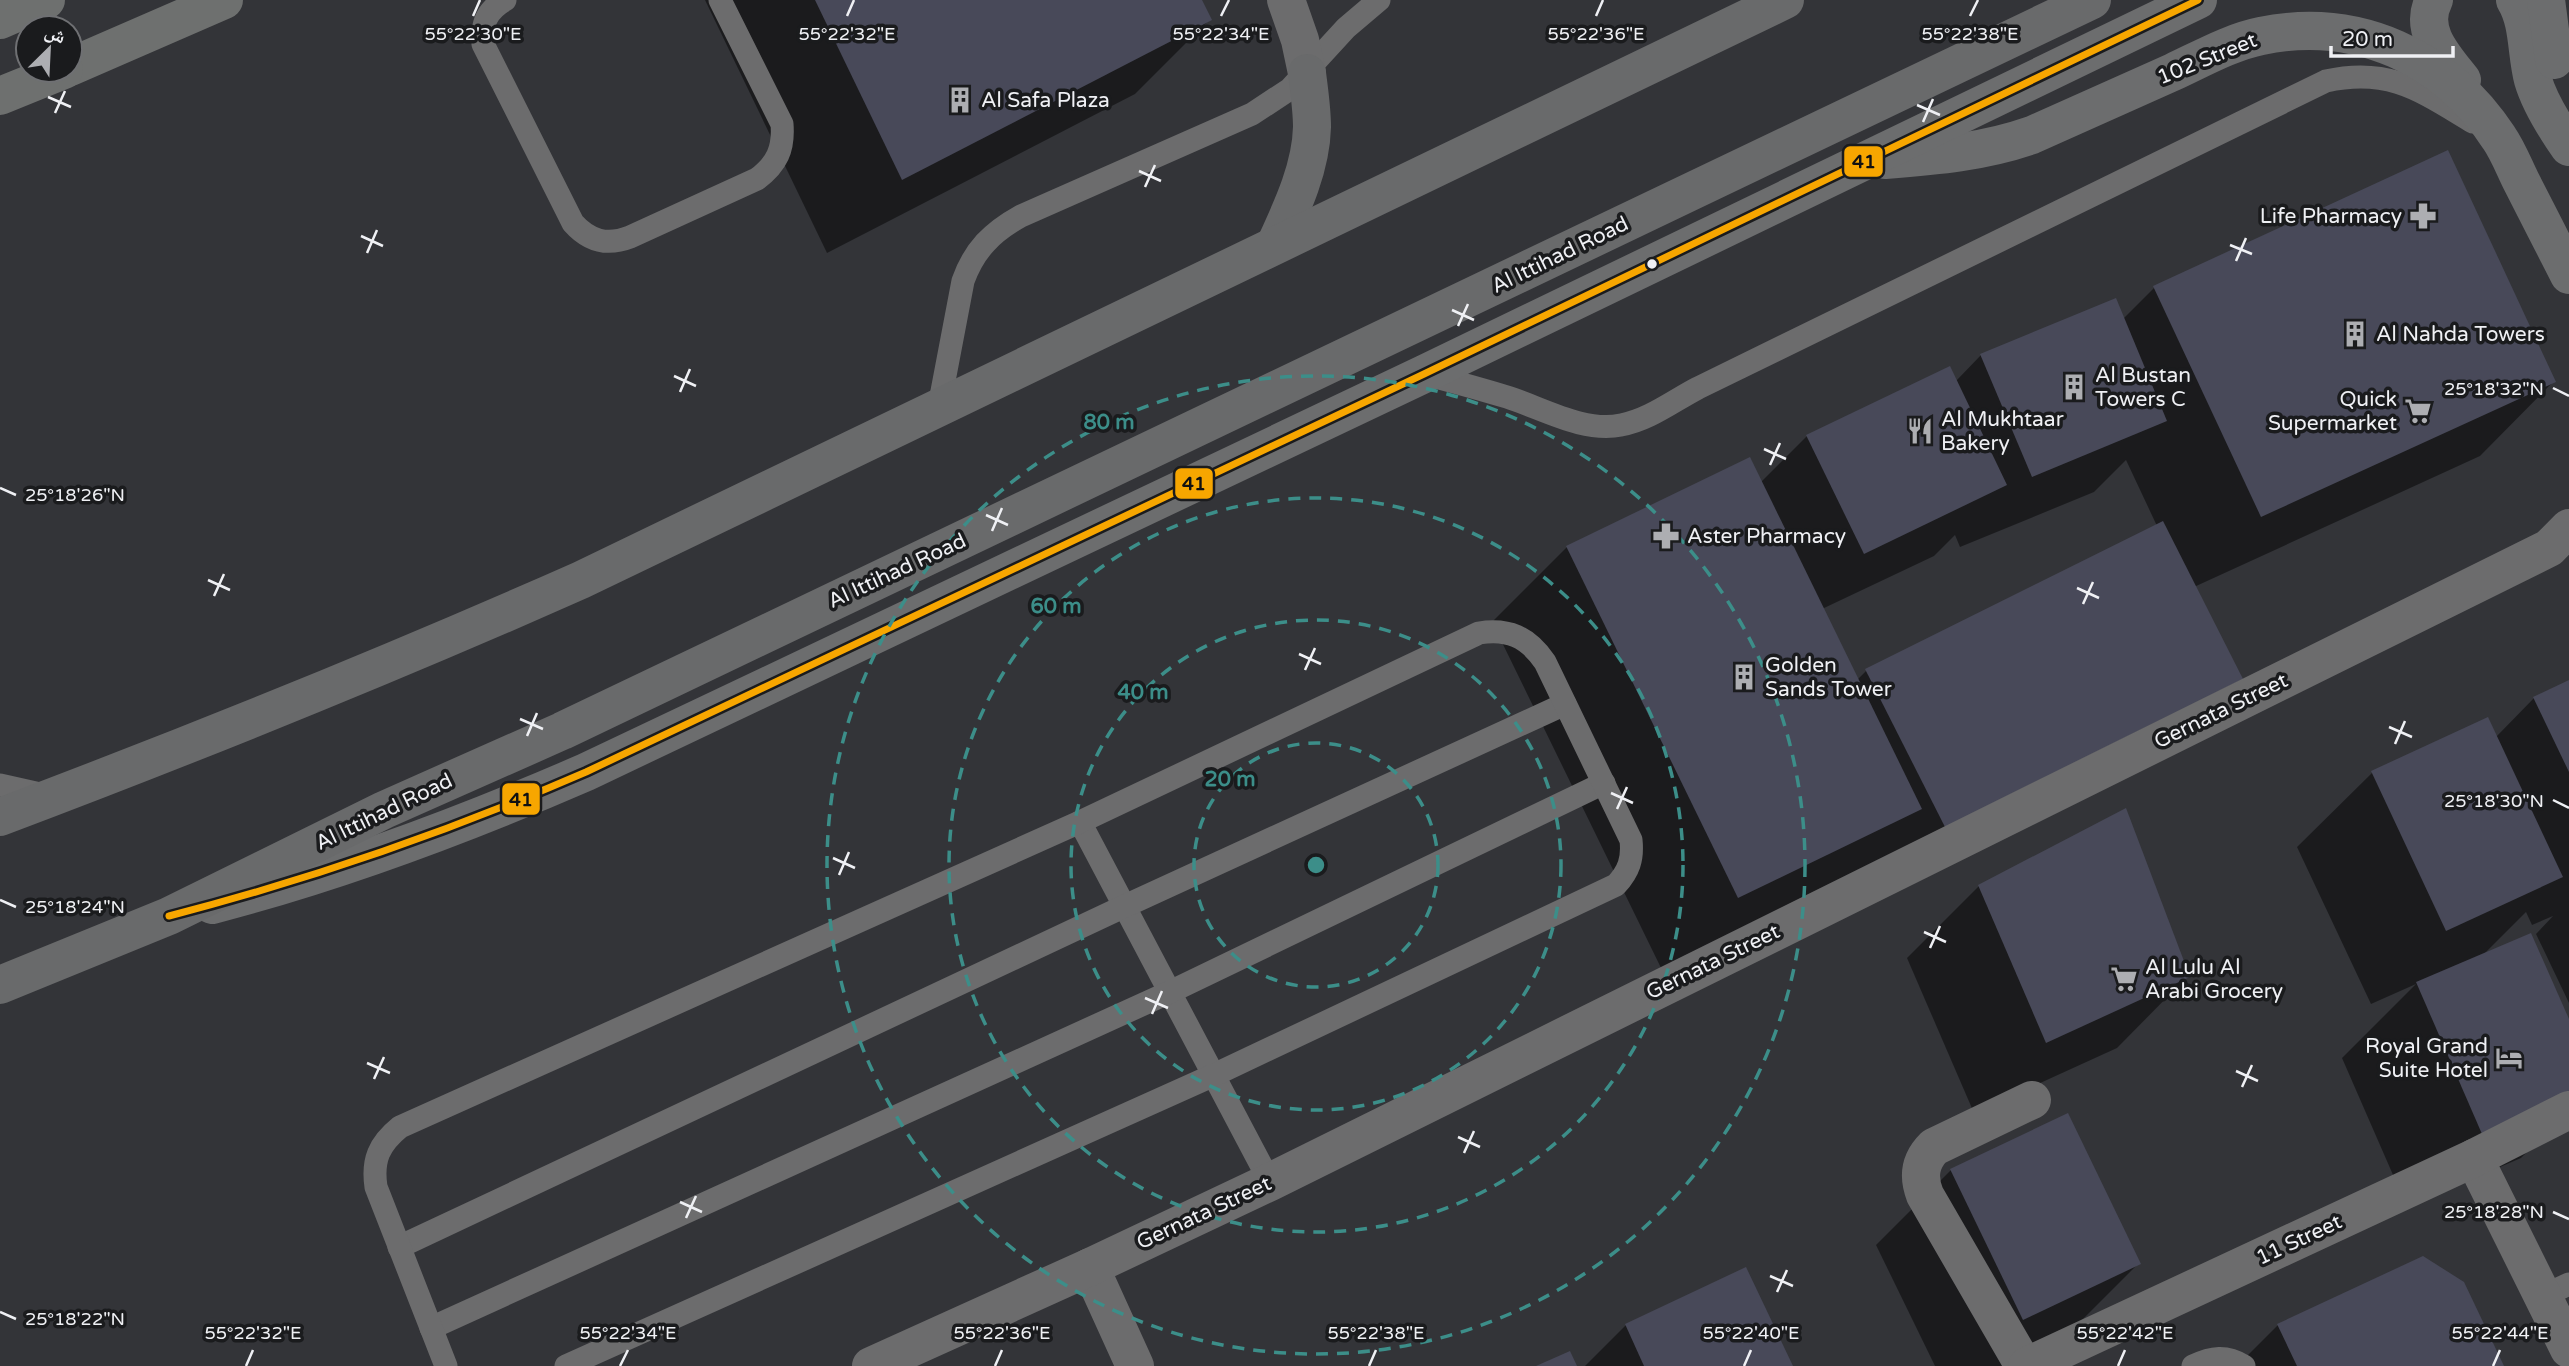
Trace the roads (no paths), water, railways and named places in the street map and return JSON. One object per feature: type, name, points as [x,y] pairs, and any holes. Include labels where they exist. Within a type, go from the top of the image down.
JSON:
[{"type":"highway","points":[[0,817],[275,711],[428,648],[719,515],[1785,0]]},
{"type":"highway","name":"Al Ittihad Road","points":[[0,985],[169,916],[384,810],[600,713],[2092,0]]},
{"type":"highway","points":[[1275,245],[1293,206],[1306,167],[1312,127],[1307,73]]},
{"type":"main road","points":[[0,20],[46,0]]},
{"type":"main road","points":[[84,62],[224,0]]},
{"type":"main road","points":[[169,916],[339,868],[505,808],[586,772],[1424,374],[2198,0]]},
{"type":"main road","points":[[2434,0],[2428,20],[2432,38],[2465,84],[2488,105],[2494,115],[2499,138]]},
{"type":"main road","points":[[2515,0],[2524,28],[2533,80],[2550,118],[2569,147]]},
{"type":"main road","points":[[2546,0],[2552,52],[2569,101]]},
{"type":"main road","name":"102 Street","points":[[1862,162],[1949,154],[2007,144],[2222,49],[2258,36],[2296,30],[2334,31],[2372,39],[2403,52],[2436,71],[2462,93],[2499,138],[2569,275]]},
{"type":"main road","points":[[0,96],[30,84]]},
{"type":"street","points":[[1286,0],[1298,32],[1307,73]]},
{"type":"street","name":"Gernata Street","points":[[872,1366],[1270,1182],[2562,542]]},
{"type":"street","points":[[2032,1100],[1934,1147],[1922,1164],[1920,1174],[1925,1195],[2034,1364]]},
{"type":"street","name":"11 Street","points":[[2034,1364],[2474,1158],[2569,1110]]},
{"type":"street","points":[[2474,1158],[2556,1290],[2569,1349]]},
{"type":"street","points":[[1090,1267],[1135,1366]]},
{"type":"lane","points":[[505,0],[492,10],[485,20],[483,44],[573,223],[582,233],[605,243],[629,237],[757,179],[770,169],[779,156],[783,140],[782,124],[720,0]]},
{"type":"lane","points":[[939,407],[963,281],[969,265],[991,236],[1021,216],[1231,125],[1290,89],[1346,28],[1379,0]]},
{"type":"lane","points":[[1424,374],[1507,397],[1597,427],[1639,421],[1698,387],[2326,81],[2344,77],[2380,77],[2403,84],[2426,94],[2499,138]]},
{"type":"lane","points":[[446,1366],[376,1187],[375,1159],[380,1147],[400,1127],[1080,822],[1479,633],[1494,630],[1524,638],[1536,649],[1545,662],[1631,840],[1630,864],[1625,876],[1616,885],[1214,1075],[566,1366]]},
{"type":"lane","points":[[399,1247],[1125,906],[1565,704]]},
{"type":"lane","points":[[430,1328],[1170,992],[1604,783]]},
{"type":"lane","points":[[0,785],[52,797]]},
{"type":"lane","points":[[1080,822],[1270,1182]]},
{"type":"lane","points":[[2193,1366],[2212,1358],[2224,1358],[2244,1366]]},
{"type":"place","name":"Al Safa Plaza","points":[[960,100]]},
{"type":"place","name":"Life Pharmacy","points":[[2423,216]]},
{"type":"place","name":"Al Nahda Towers","points":[[2355,334]]},
{"type":"place","name":"Al Bustan Towers C","points":[[2074,387]]},
{"type":"place","name":"Quick Supermarket","points":[[2418,411]]},
{"type":"place","name":"Al Mukhtaar Bakery","points":[[1920,431]]},
{"type":"place","name":"Aster Pharmacy","points":[[1666,536]]},
{"type":"place","name":"Golden Sands Tower","points":[[1744,677]]},
{"type":"place","name":"Al Lulu Al Arabi Grocery","points":[[2124,979]]},
{"type":"place","name":"Royal Grand Suite Hotel","points":[[2509,1058]]}]
